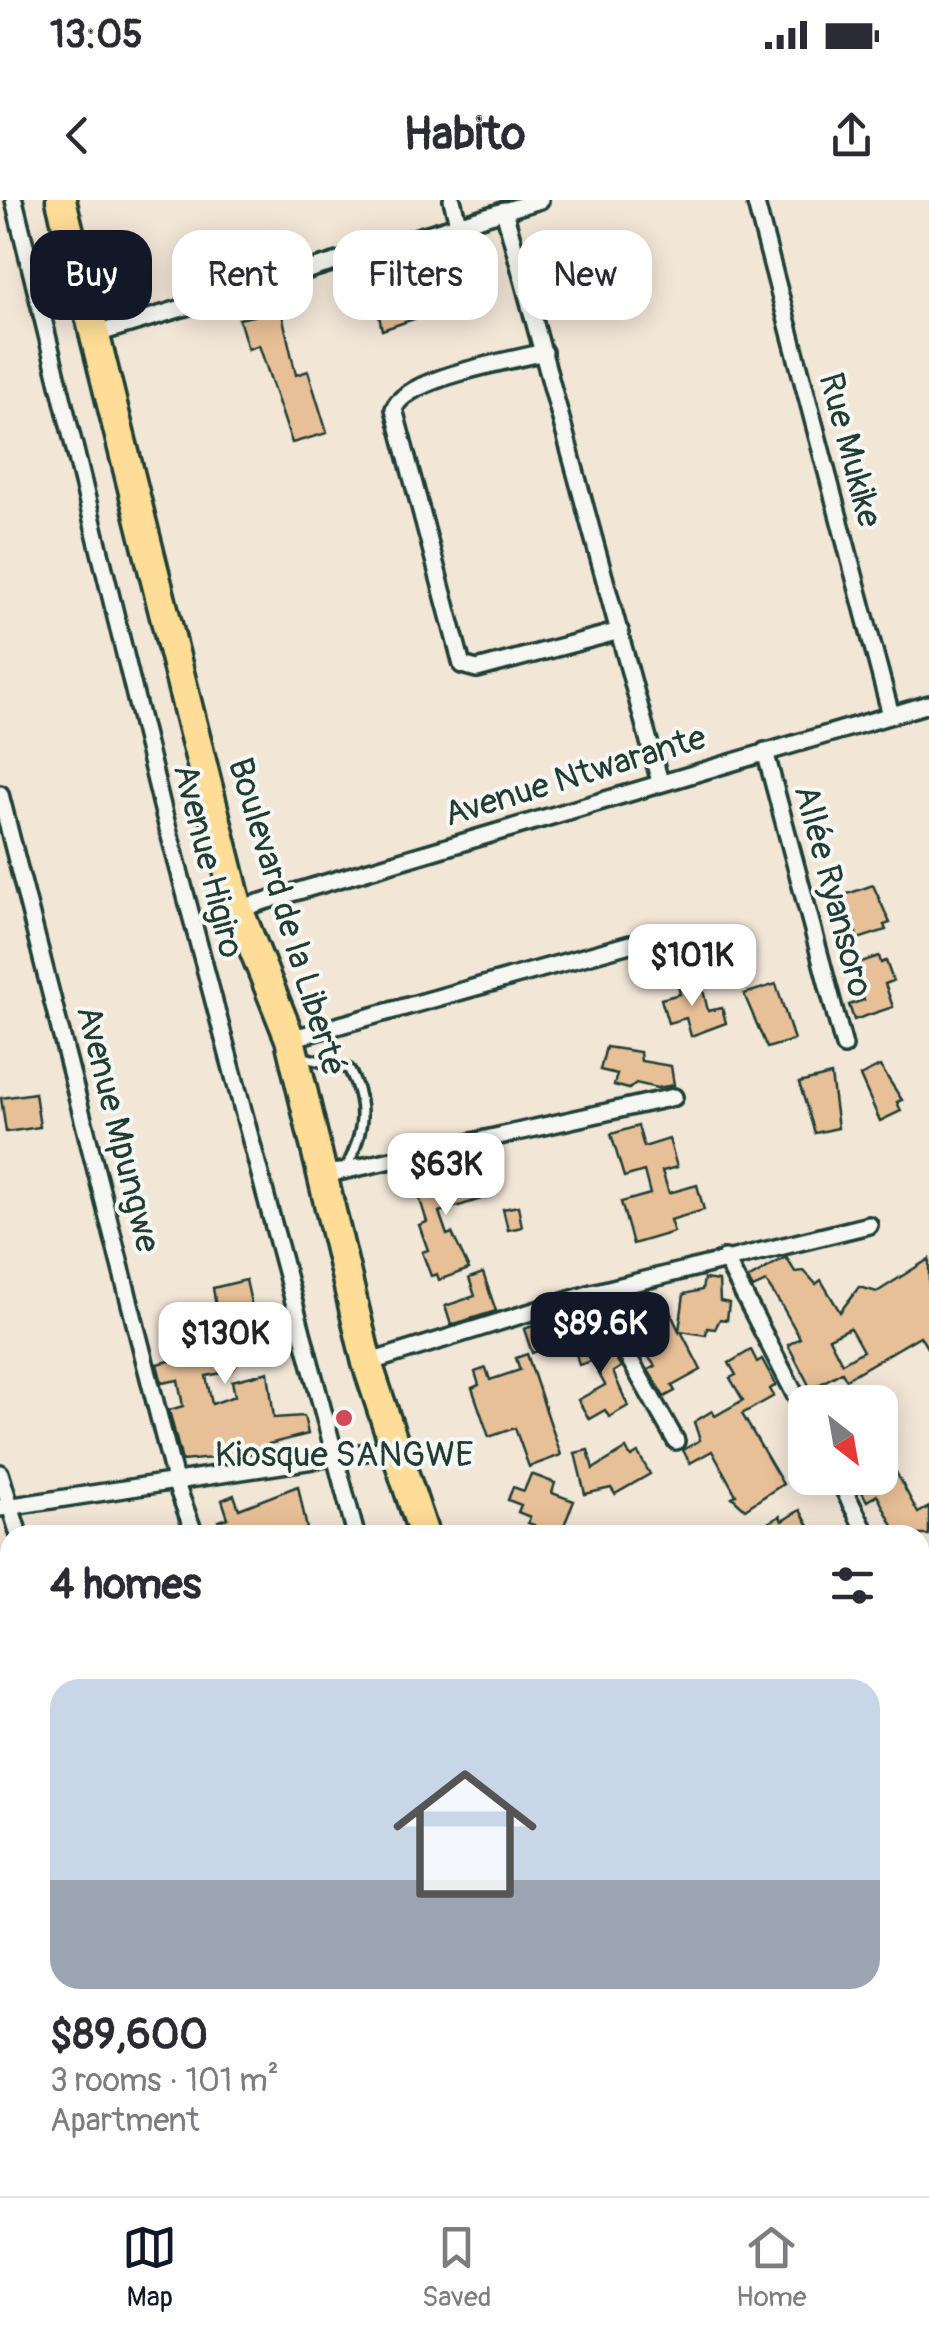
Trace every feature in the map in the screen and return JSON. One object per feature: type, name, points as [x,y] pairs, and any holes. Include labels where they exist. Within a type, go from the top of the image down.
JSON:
[{"type":"highway","name":"Boulevard de la Liberté","points":[[61,200],[238,908],[292,1047],[332,1174],[367,1363],[420,1525]]},
{"type":"street","name":"Avenue Higiro","points":[[14,200],[168,829],[353,1525]]},
{"type":"street","points":[[452,200],[458,223]]},
{"type":"street","points":[[93,335],[540,200]]},
{"type":"street","name":"Rue Mukike","points":[[755,200],[890,715]]},
{"type":"street","points":[[504,210],[660,782]]},
{"type":"street","points":[[544,352],[423,384],[404,394],[394,408],[462,665],[478,669],[620,631]]},
{"type":"street","name":"Avenue Ntwarante","points":[[238,908],[929,704]]},
{"type":"street","name":"Allée Ryansoro","points":[[765,751],[844,1046]]},
{"type":"street","name":"Avenue Mpungwe","points":[[0,794],[176,1484],[191,1525]]},
{"type":"street","points":[[292,1047],[630,944]]},
{"type":"street","points":[[332,1174],[674,1097]]},
{"type":"street","points":[[367,1363],[592,1294],[724,1258],[869,1225]]},
{"type":"street","points":[[724,1258],[790,1385]]},
{"type":"street","points":[[592,1294],[676,1441]]},
{"type":"street","points":[[0,1473],[5,1508],[392,1448]]},
{"type":"street","points":[[847,1495],[862,1525]]},
{"type":"lane","points":[[292,1047],[349,1070],[357,1084],[364,1110],[362,1135],[332,1174]]},
{"type":"building","points":[[239,320],[283,320],[296,375],[308,371],[327,433],[292,443],[259,345],[248,349]]},
{"type":"building","points":[[380,320],[411,320],[382,330]]},
{"type":"building","points":[[873,885],[890,923],[884,925],[886,930],[858,939],[852,922],[842,925],[833,899]]},
{"type":"building","points":[[879,956],[881,963],[886,961],[893,981],[885,984],[893,1007],[854,1020],[849,1005],[864,1000],[852,965]]},
{"type":"building","points":[[691,978],[694,988],[702,986],[708,1011],[722,1008],[726,1023],[691,1036],[686,1018],[668,1023],[661,999],[680,994],[677,982]]},
{"type":"building","points":[[776,984],[794,1040],[767,1048],[744,994]]},
{"type":"building","points":[[606,1047],[640,1052],[641,1061],[671,1066],[674,1085],[657,1088],[636,1083],[629,1089],[614,1085],[617,1074],[600,1070]]},
{"type":"building","points":[[880,1066],[902,1100],[897,1102],[901,1111],[880,1121],[860,1076]]},
{"type":"building","points":[[831,1075],[838,1128],[815,1133],[799,1083]]},
{"type":"building","points":[[35,1093],[40,1127],[6,1132],[1,1098]]},
{"type":"building","points":[[638,1126],[644,1147],[669,1139],[677,1167],[662,1171],[669,1193],[697,1185],[704,1210],[670,1220],[674,1232],[633,1244],[621,1202],[650,1194],[644,1171],[624,1177],[611,1134]]},
{"type":"building","points":[[459,1161],[469,1184],[484,1185],[488,1197],[439,1212],[447,1235],[452,1233],[469,1269],[439,1280],[437,1274],[431,1276],[422,1252],[428,1250],[419,1225],[427,1222],[417,1190],[436,1183],[432,1168]]},
{"type":"building","points":[[518,1206],[522,1227],[508,1230],[503,1209]]},
{"type":"building","points":[[786,1257],[795,1272],[804,1271],[816,1284],[821,1280],[840,1312],[859,1287],[877,1292],[929,1259],[929,1351],[920,1336],[846,1379],[842,1372],[818,1385],[809,1385],[788,1345],[800,1338],[782,1306],[766,1282],[753,1288],[748,1279]],"holes":[[[850,1328],[863,1351],[842,1363],[829,1338]]]},
{"type":"building","points":[[483,1273],[496,1311],[451,1325],[445,1306],[475,1296],[469,1278]]},
{"type":"building","points":[[704,1279],[719,1281],[720,1301],[729,1303],[727,1320],[720,1319],[715,1329],[707,1328],[706,1335],[681,1331],[701,1370],[672,1386],[675,1391],[664,1397],[648,1370],[655,1366],[626,1325],[644,1318],[638,1304],[655,1296],[658,1304],[665,1301],[679,1331],[684,1294],[702,1290]]},
{"type":"building","points":[[246,1280],[261,1348],[249,1350],[232,1371],[206,1376],[212,1404],[235,1396],[232,1381],[268,1372],[274,1418],[304,1416],[308,1434],[244,1455],[182,1461],[169,1410],[183,1406],[178,1380],[162,1383],[157,1364],[174,1360],[172,1352],[186,1349],[183,1338],[196,1335],[194,1323],[218,1319],[213,1288]]},
{"type":"building","points":[[542,1323],[544,1349],[532,1353],[524,1329]]},
{"type":"building","points":[[594,1334],[598,1348],[607,1343],[621,1367],[613,1372],[628,1406],[609,1417],[605,1410],[589,1419],[578,1400],[605,1385],[592,1361],[579,1365],[572,1338]]},
{"type":"building","points":[[751,1350],[757,1362],[762,1359],[776,1385],[770,1389],[774,1396],[742,1414],[783,1484],[745,1509],[732,1497],[736,1495],[712,1451],[690,1463],[683,1450],[700,1440],[694,1422],[712,1411],[715,1416],[743,1400],[730,1378],[736,1375],[729,1363]]},
{"type":"building","points":[[527,1354],[561,1455],[529,1467],[515,1428],[489,1437],[472,1388],[479,1385],[475,1372],[486,1368],[490,1380],[520,1370],[516,1358]]},
{"type":"building","points":[[626,1449],[631,1457],[638,1453],[650,1474],[615,1494],[611,1488],[585,1494],[575,1453],[588,1450],[593,1469]]},
{"type":"building","points":[[531,1474],[555,1483],[552,1493],[574,1501],[564,1525],[528,1523],[530,1517],[518,1512],[521,1505],[508,1500],[513,1487],[524,1491]]},
{"type":"building","points":[[898,1476],[918,1513],[929,1507],[929,1525],[892,1525],[877,1495],[898,1495]]},
{"type":"building","points":[[298,1486],[306,1525],[220,1525],[219,1521],[228,1518],[222,1500],[234,1495],[239,1509]]},
{"type":"building","points":[[800,1510],[808,1525],[764,1525],[780,1516],[782,1521]]},
{"type":"place","name":"Kiosque SANGWE","points":[[344,1418]]}]
